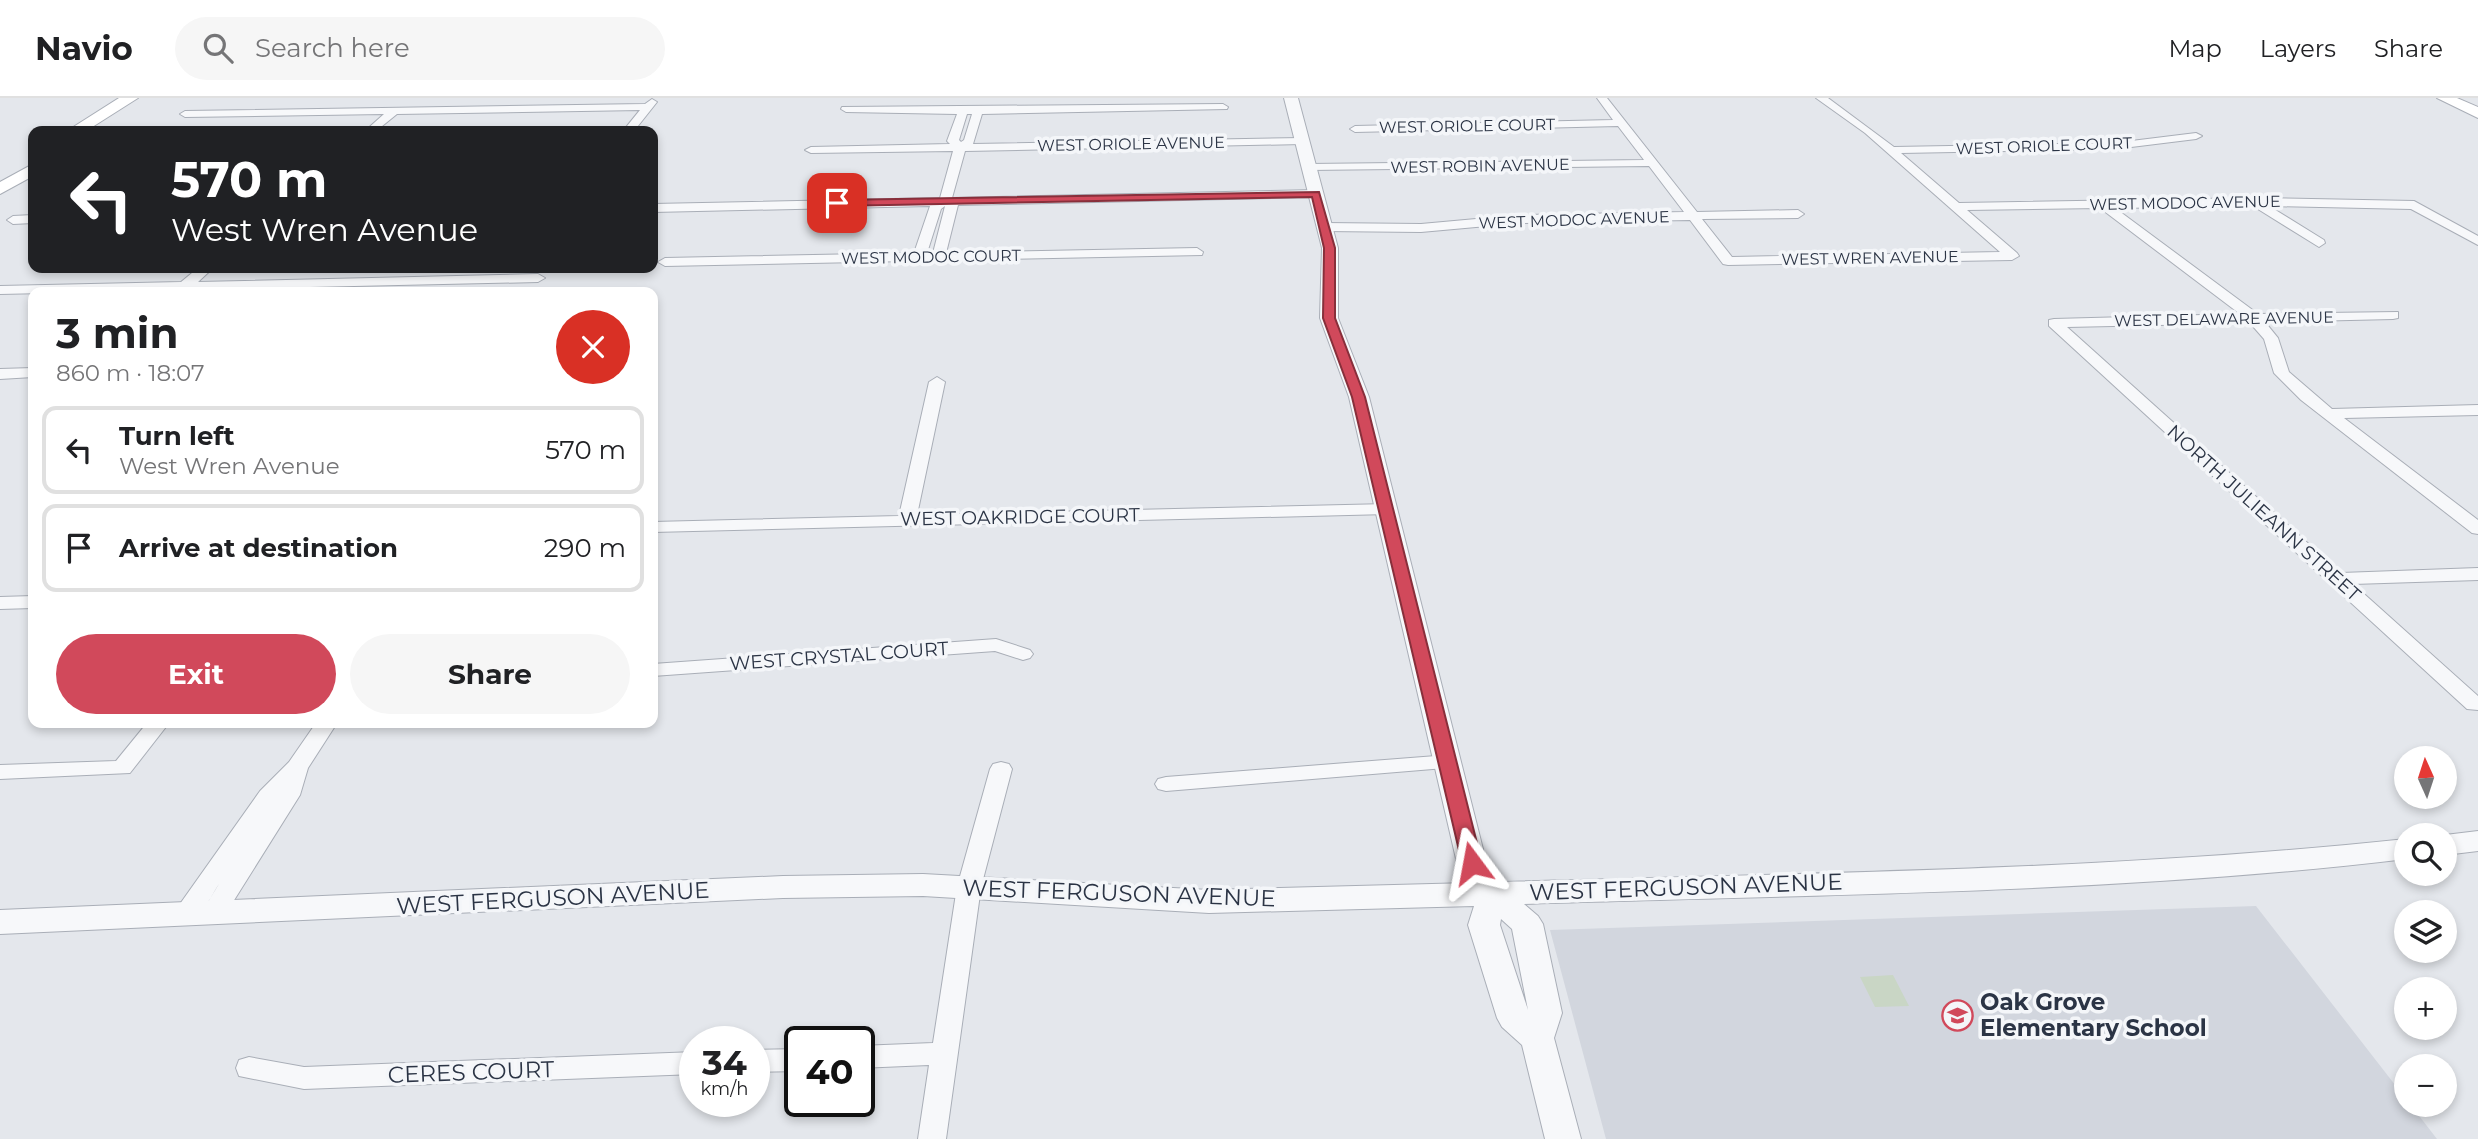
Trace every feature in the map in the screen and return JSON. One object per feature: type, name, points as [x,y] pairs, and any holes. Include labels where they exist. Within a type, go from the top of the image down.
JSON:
[{"type":"main road","points":[[2445,98],[2478,113]]},
{"type":"main road","points":[[85,126],[136,101]]},
{"type":"main road","points":[[105,126],[136,101]]},
{"type":"main road","points":[[0,180],[20,167],[25,167]]},
{"type":"main road","points":[[0,174],[25,167]]},
{"type":"main road","points":[[0,190],[25,167]]},
{"type":"street","points":[[1291,98],[1330,257],[1329,318],[1354,380],[1388,509],[1472,863],[1493,894],[1484,925],[1514,1018],[1536,1038],[1563,1139]]},
{"type":"street","points":[[1602,98],[1694,216],[1797,214]]},
{"type":"street","points":[[1821,98],[1862,126],[1956,207]]},
{"type":"street","points":[[185,114],[651,102]]},
{"type":"street","points":[[632,126],[651,102]]},
{"type":"street","points":[[846,109],[978,111],[1223,107]]},
{"type":"street","points":[[376,126],[395,110]]},
{"type":"street","points":[[960,147],[953,141],[963,111]]},
{"type":"street","points":[[811,150],[960,147],[969,142],[978,111]]},
{"type":"street","name":"WEST ORIOLE COURT","points":[[1355,128],[1622,124]]},
{"type":"street","name":"WEST ORIOLE COURT","points":[[1891,150],[2108,147],[2196,136]]},
{"type":"street","name":"WEST ORIOLE AVENUE","points":[[960,147],[1302,141]]},
{"type":"street","points":[[919,257],[935,207],[945,201],[960,147]]},
{"type":"street","name":"WEST ROBIN AVENUE","points":[[1309,167],[1652,163]]},
{"type":"street","points":[[658,208],[1316,194]]},
{"type":"street","points":[[939,257],[952,206],[945,201]]},
{"type":"street","points":[[2254,202],[2319,243]]},
{"type":"street","name":"WEST MODOC AVENUE","points":[[1956,207],[2254,202],[2414,205],[2478,241]]},
{"type":"street","points":[[2103,205],[2254,318],[2271,338],[2282,373],[2291,384],[2478,529]]},
{"type":"street","name":"WEST WREN AVENUE","points":[[1694,216],[1728,261],[2012,256],[1956,207]]},
{"type":"street","name":"WEST MODOC AVENUE","points":[[1325,229],[1413,228],[1520,219],[1694,216]]},
{"type":"street","points":[[13,220],[28,219]]},
{"type":"street","name":"WEST MODOC COURT","points":[[665,262],[1197,252]]},
{"type":"street","points":[[184,286],[200,273]]},
{"type":"street","points":[[138,287],[538,278]]},
{"type":"street","points":[[430,287],[436,281]]},
{"type":"street","points":[[0,290],[28,289]]},
{"type":"street","name":"WEST DELAWARE AVENUE","points":[[2054,323],[2393,315]]},
{"type":"street","name":"NORTH JULIEANN STREET","points":[[2054,323],[2476,704]]},
{"type":"street","points":[[0,374],[28,373]]},
{"type":"street","points":[[907,520],[937,382]]},
{"type":"street","points":[[2328,414],[2478,410]]},
{"type":"street","name":"WEST OAKRIDGE COURT","points":[[658,527],[1388,509]]},
{"type":"street","points":[[2337,579],[2478,574]]},
{"type":"street","points":[[0,603],[28,602]]},
{"type":"street","name":"WEST CRYSTAL COURT","points":[[658,670],[996,645],[1023,654]]},
{"type":"street","points":[[0,772],[122,768],[154,728]]},
{"type":"street","points":[[198,916],[268,796],[297,767],[323,728]]},
{"type":"street","points":[[1166,784],[1449,762]]},
{"type":"street","points":[[932,1139],[942,1054],[969,887],[1001,769]]},
{"type":"street","points":[[2457,844],[2478,841]]},
{"type":"street","name":"WEST FERGUSON AVENUE","points":[[0,922],[198,916],[727,889],[898,885],[1204,901],[1493,894],[2134,873],[2278,863],[2394,850]]},
{"type":"street","points":[[875,1056],[942,1054]]},
{"type":"street","name":"CERES COURT","points":[[249,1068],[304,1078],[679,1064]]},
{"type":"shaded area","name":"Oak Grove Elementary School","points":[[2256,906],[2394,1084],[2394,1117],[2420,1117],[2437,1139],[1606,1139],[1550,930]]},
{"type":"green space","points":[[1893,975],[1909,1006],[1875,1007],[1860,977]]},
{"type":"place","name":"Oak Grove Elementary School","points":[[1957,1015]]},
{"type":"route","points":[[837,203],[1316,194],[1330,248],[1329,318],[1359,397],[1472,863]]}]
